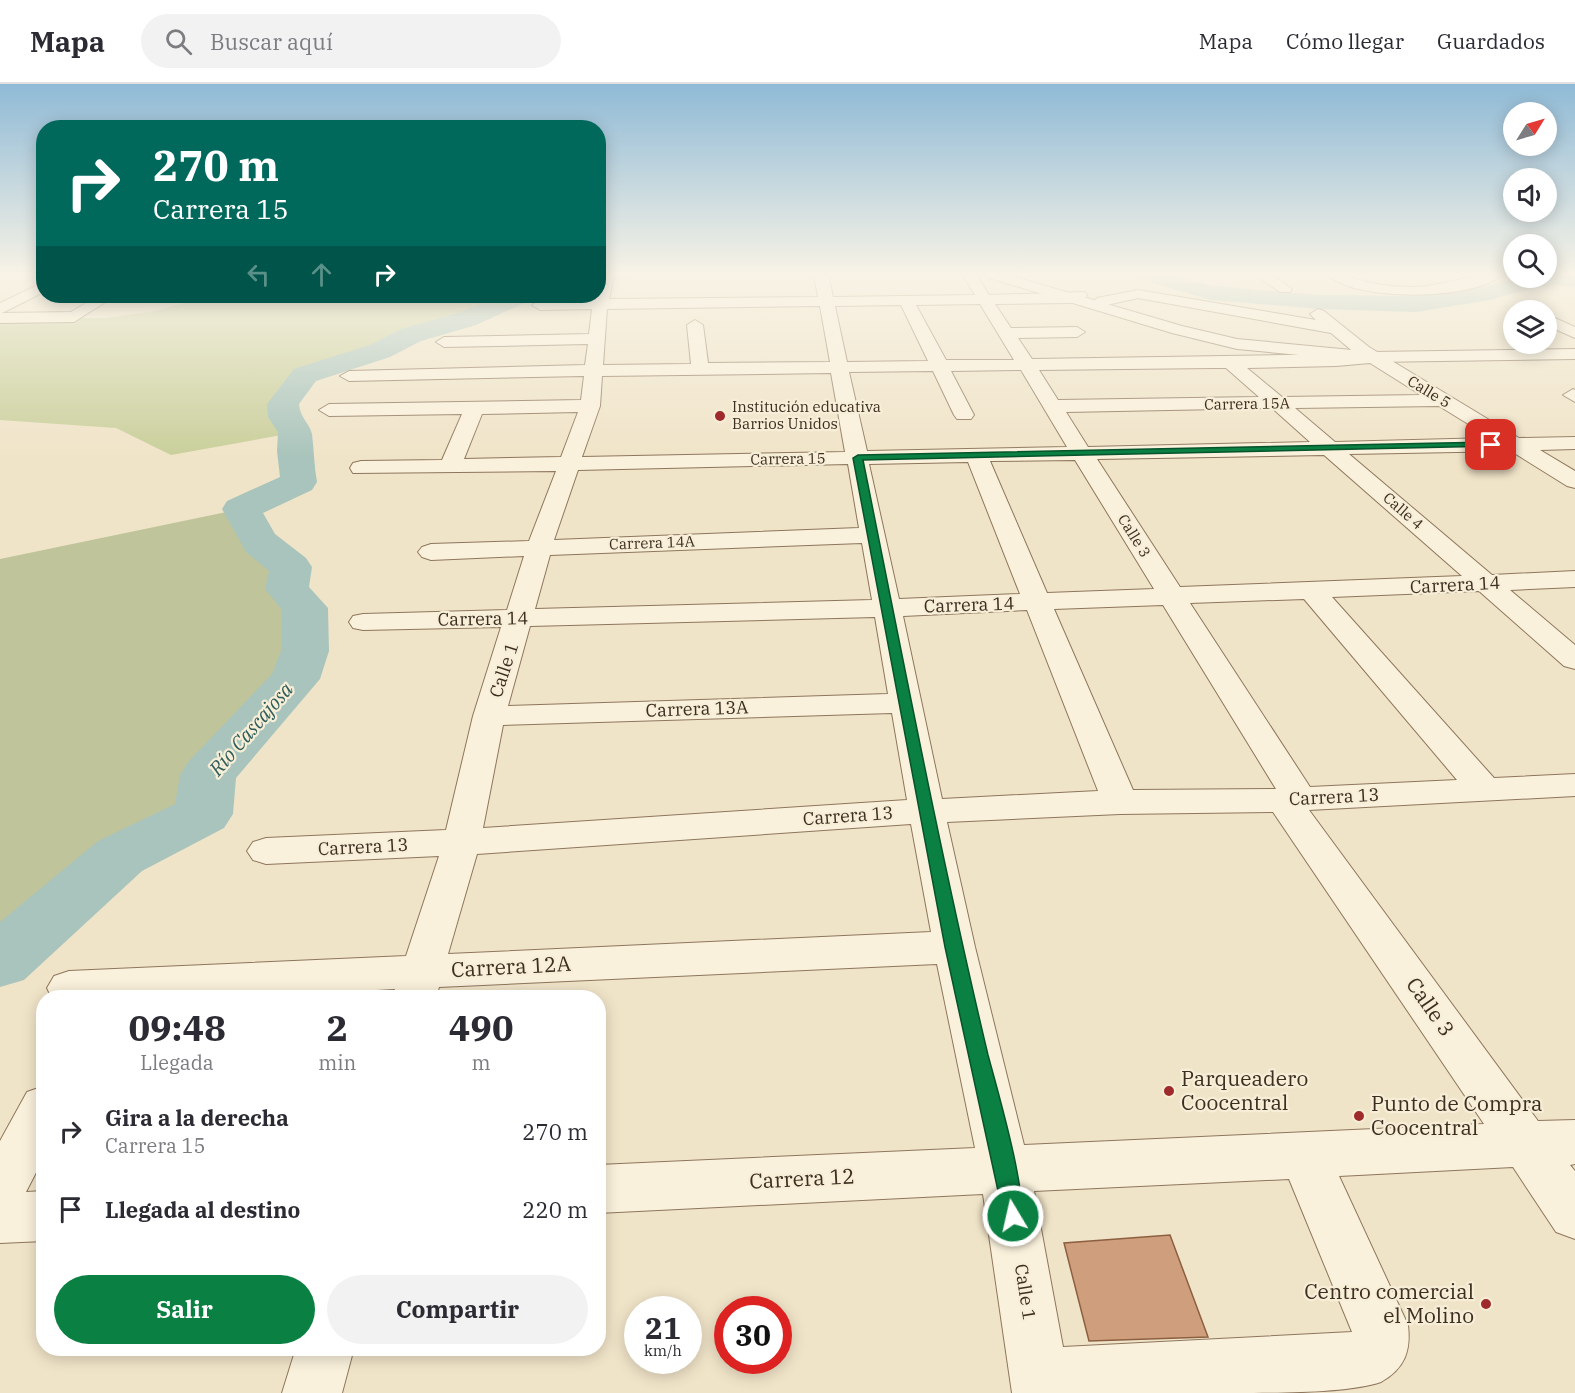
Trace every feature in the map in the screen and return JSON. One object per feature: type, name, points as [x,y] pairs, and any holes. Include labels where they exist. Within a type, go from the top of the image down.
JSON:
[{"type":"street","points":[[444,342],[505,335]]},
{"type":"street","name":"Calle 1","points":[[417,984],[462,842],[489,716],[539,548],[590,406],[594,369],[602,335]]},
{"type":"street","points":[[696,335],[700,368]]},
{"type":"street","name":"Calle 1","points":[[831,335],[840,368],[954,947],[1005,1170],[1041,1386]]},
{"type":"street","points":[[922,335],[941,367],[964,414]]},
{"type":"street","name":"Calle 3","points":[[1007,335],[1173,597],[1291,799],[1575,1214]]},
{"type":"street","points":[[1199,335],[1237,344],[1292,352],[1575,354]]},
{"type":"street","points":[[1226,335],[1258,342],[1368,354]]},
{"type":"street","name":"Calle 5","points":[[1345,335],[1368,354],[1575,481]]},
{"type":"street","points":[[349,376],[594,369],[941,367],[1230,362],[1368,354],[1575,347]]},
{"type":"street","name":"Calle 4","points":[[1230,362],[1575,660]]},
{"type":"street","points":[[1134,363],[1177,405]]},
{"type":"street","name":"Carrera 15A","points":[[1052,406],[1443,400]]},
{"type":"street","points":[[329,410],[590,406]]},
{"type":"street","points":[[450,466],[475,407]]},
{"type":"street","name":"Carrera 15","points":[[362,468],[1575,443]]},
{"type":"street","points":[[976,455],[1120,802]]},
{"type":"street","name":"Carrera 14A","points":[[431,552],[873,535]]},
{"type":"street","name":"Carrera 14","points":[[363,622],[887,608],[1575,579]]},
{"type":"street","points":[[1312,591],[1485,790]]},
{"type":"street","name":"Carrera 13A","points":[[489,716],[906,703]]},
{"type":"street","name":"Carrera 13","points":[[266,851],[462,842],[927,811],[1120,802],[1291,799],[1575,785]]},
{"type":"street","name":"Carrera 12A","points":[[138,990],[417,984],[954,947]]},
{"type":"street","points":[[0,1190],[36,1122]]},
{"type":"street","name":"Carrera 12","points":[[606,1189],[1575,1142]]},
{"type":"street","points":[[1041,1386],[1361,1361],[1382,1345],[1380,1325],[1304,1155]]},
{"type":"street","points":[[0,1218],[36,1216]]},
{"type":"street","points":[[312,1393],[322,1356]]},
{"type":"green space","points":[[0,335],[399,335],[380,348],[296,375],[294,385],[276,404],[293,433],[171,455],[116,428],[0,420]]},
{"type":"green space","points":[[241,509],[260,543],[272,555],[291,567],[287,589],[305,608],[305,651],[295,679],[208,775],[203,814],[120,856],[0,961],[0,559]]},
{"type":"building","points":[[1170,1235],[1208,1337],[1089,1341],[1064,1243]]},
{"type":"waterway","name":"Río Cascajosa","points":[[0,961],[120,856],[203,814],[208,775],[295,679],[305,651],[305,608],[287,589],[291,567],[272,555],[260,543],[241,509],[299,482],[294,451],[295,432],[284,417],[283,404],[305,375],[380,351],[411,335]]},
{"type":"place","name":"Institución educativa Barrios Unidos","points":[[720,416]]},
{"type":"place","name":"Parqueadero Coocentral","points":[[1169,1091]]},
{"type":"place","name":"Punto de Compra Coocentral","points":[[1359,1116]]},
{"type":"place","name":"Centro comercial el Molino","points":[[1486,1304]]},
{"type":"route","points":[[1013,1216],[1005,1170],[954,947],[858,458],[1491,445]]}]
